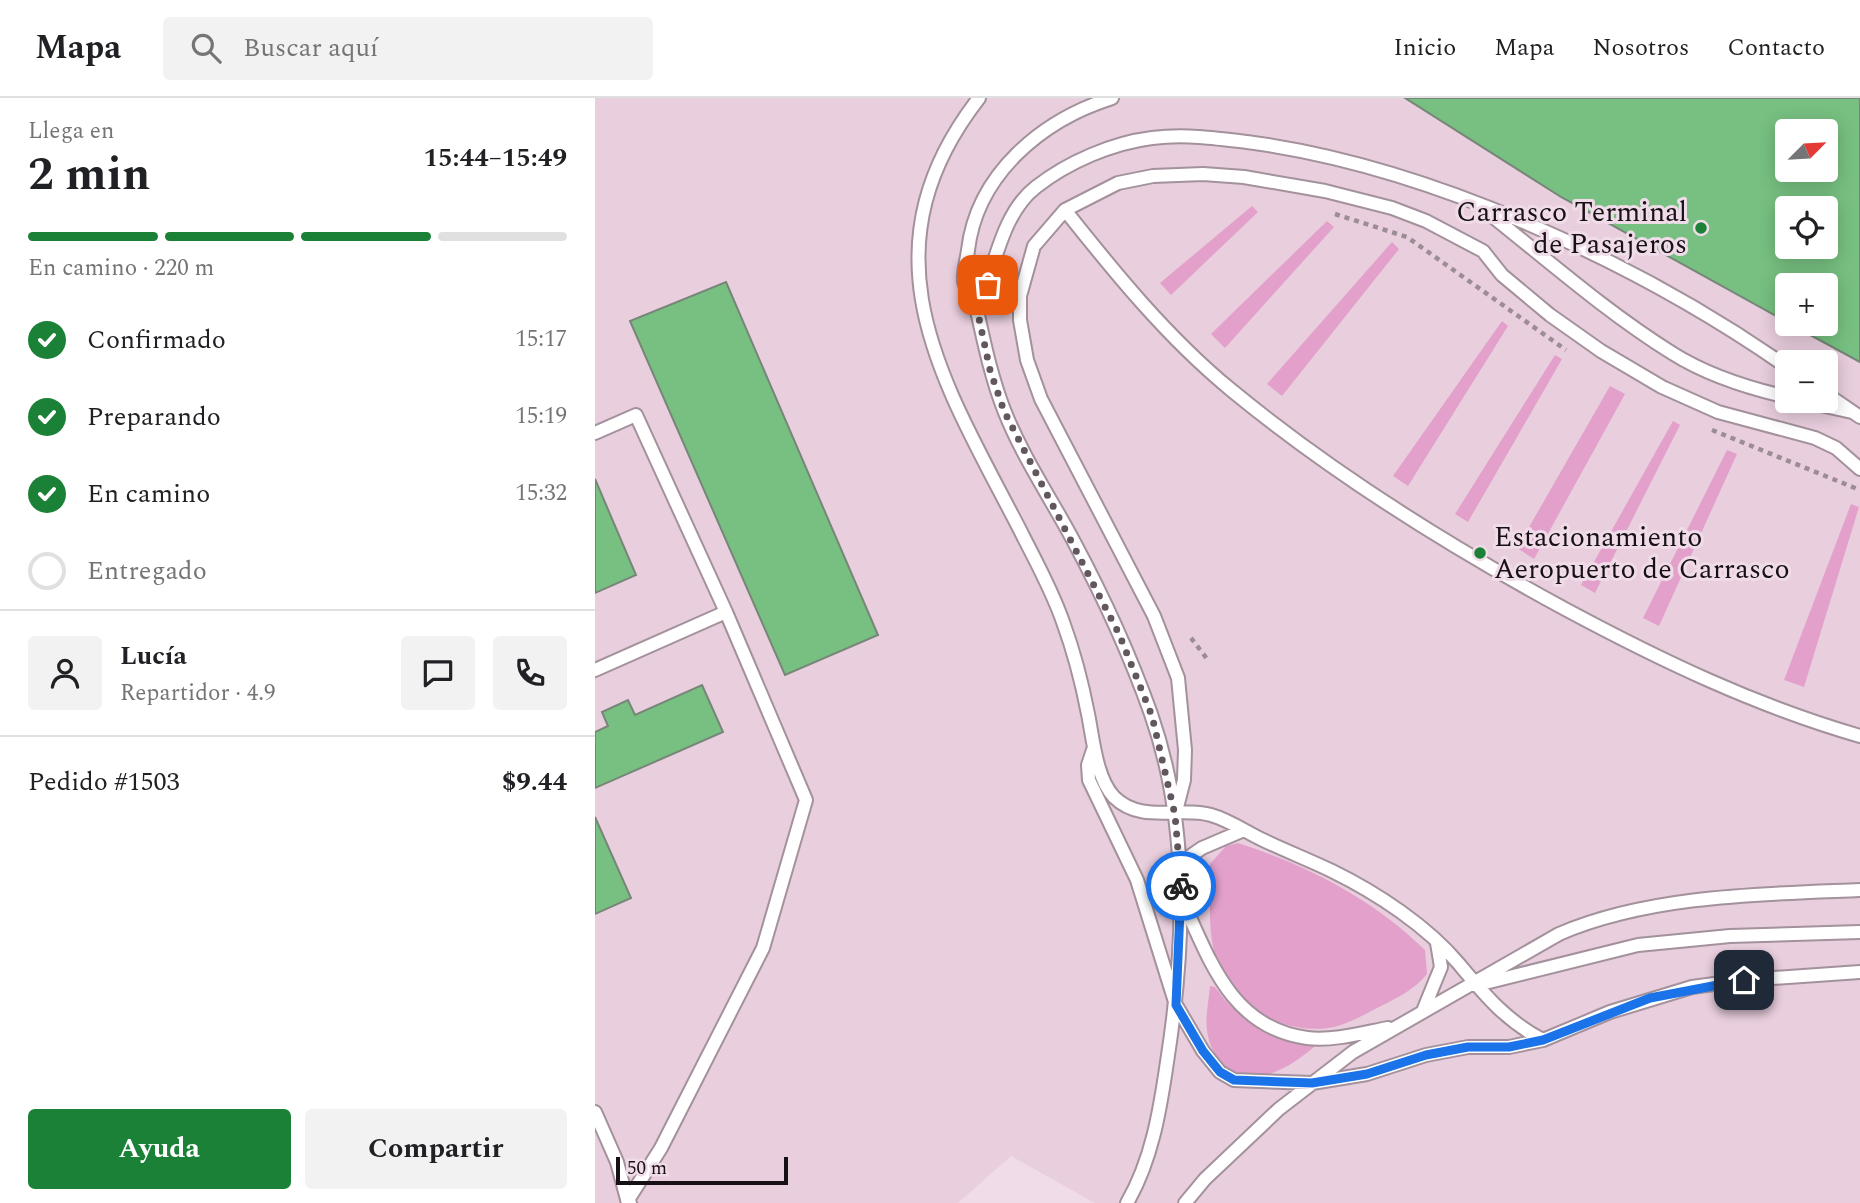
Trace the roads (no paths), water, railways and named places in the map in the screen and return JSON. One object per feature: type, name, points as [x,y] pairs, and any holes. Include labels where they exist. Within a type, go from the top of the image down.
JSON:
[{"type":"lane","points":[[979,98],[947,144],[935,169],[922,214],[918,261],[927,334],[952,399],[1063,620],[1081,681],[1093,750],[1110,792],[1129,808],[1175,815],[1209,814],[1335,872],[1394,908],[1459,964],[1474,985],[1520,1029],[1543,1040]]},
{"type":"lane","points":[[1112,98],[1058,121],[1022,148],[996,178],[979,205],[969,242],[964,281],[977,309],[990,370],[1004,411],[1119,634],[1152,716],[1175,815],[1182,898],[1176,1005],[1152,1143],[1127,1203]]},
{"type":"lane","points":[[977,309],[988,285],[1001,238],[1034,188],[1062,170],[1120,144],[1194,135],[1284,147],[1376,169],[1479,206],[1611,264],[1684,303],[1775,360]]},
{"type":"lane","points":[[1175,815],[1184,780],[1185,750],[1178,678],[1154,616],[1041,398],[1025,347],[1020,320],[1025,271],[1034,246],[1065,210],[1118,183],[1153,176],[1202,174],[1260,179],[1391,208],[1426,221],[1483,251],[1502,275],[1550,315],[1601,351],[1662,387],[1718,412],[1815,439],[1836,448],[1860,468]]},
{"type":"lane","points":[[1479,206],[1600,302],[1674,354],[1751,388],[1775,394]]},
{"type":"lane","points":[[1065,210],[1122,281],[1201,363],[1354,483],[1478,561],[1672,665],[1746,698],[1860,736]]},
{"type":"lane","points":[[1838,402],[1856,415]]},
{"type":"lane","points":[[1838,410],[1856,415]]},
{"type":"lane","points":[[595,433],[636,415],[726,612],[806,800],[763,948],[661,1149],[629,1202]]},
{"type":"lane","points":[[595,670],[726,612]]},
{"type":"lane","points":[[1093,750],[1088,765],[1089,780],[1137,880],[1176,1005],[1203,1051],[1220,1072],[1234,1080],[1312,1083],[1367,1074],[1436,1053],[1468,1047],[1509,1047],[1543,1040],[1609,1012],[1692,988],[1744,980],[1860,972]]},
{"type":"lane","points":[[1179,864],[1202,848],[1244,831]]},
{"type":"lane","points":[[1185,1203],[1205,1178],[1251,1135],[1353,1052],[1474,985],[1523,953],[1598,920],[1632,911],[1722,898],[1860,890]]},
{"type":"lane","points":[[1182,898],[1221,984],[1247,1012],[1278,1029],[1307,1038],[1340,1037],[1399,1027]]},
{"type":"lane","points":[[1474,985],[1587,955],[1638,945],[1730,936],[1860,932]]},
{"type":"lane","points":[[1423,1011],[1441,967],[1437,943]]},
{"type":"lane","points":[[595,1112],[617,1162],[629,1202]]},
{"type":"place","name":"Carrasco Terminal de Pasajeros","points":[[1701,228]]},
{"type":"place","name":"Estacionamiento Aeropuerto de Carrasco","points":[[1480,553]]}]
